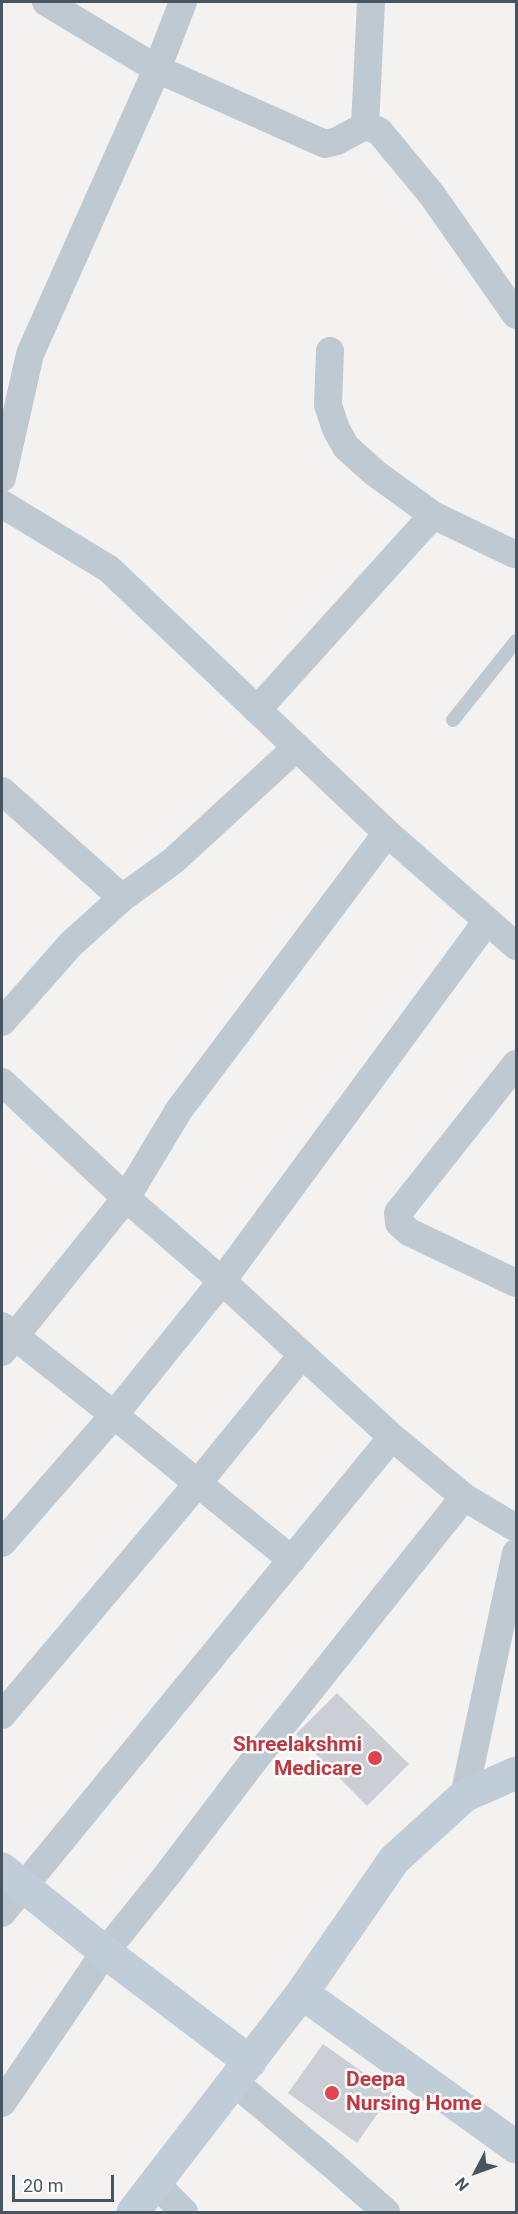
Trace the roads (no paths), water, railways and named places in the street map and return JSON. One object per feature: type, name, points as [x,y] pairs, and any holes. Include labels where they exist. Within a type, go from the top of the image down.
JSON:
[{"type":"street","points":[[46,2],[157,69],[324,144],[337,141],[365,126],[380,130],[432,195],[516,315]]},
{"type":"street","points":[[2,478],[30,354],[157,69],[183,2]]},
{"type":"street","points":[[365,126],[371,2]]},
{"type":"street","points":[[330,351],[328,405],[336,429],[346,447],[375,473],[433,515],[514,554]]},
{"type":"street","points":[[2,504],[109,569],[387,833],[516,946]]},
{"type":"street","points":[[257,710],[433,515]]},
{"type":"street","points":[[2,1022],[71,944],[122,898],[173,861],[297,747]]},
{"type":"street","points":[[2,790],[122,898]]},
{"type":"street","points":[[292,1560],[114,1415],[6,1339],[126,1198],[179,1110],[387,833]]},
{"type":"street","points":[[2,1542],[114,1415],[222,1281],[487,921]]},
{"type":"street","points":[[516,1064],[398,1213],[399,1223],[409,1232],[516,1283]]},
{"type":"street","points":[[2,1082],[126,1198],[222,1281],[392,1437],[464,1497],[516,1528]]},
{"type":"street","points":[[2,1715],[198,1483],[302,1355]]},
{"type":"street","points":[[2,1913],[13,1878],[292,1560],[392,1437]]},
{"type":"street","points":[[2,2103],[105,1952],[464,1497]]},
{"type":"street","points":[[464,1796],[516,1553]]},
{"type":"street","points":[[133,2212],[302,1994],[394,1860],[464,1796],[516,1773]]},
{"type":"street","points":[[13,1878],[105,1952],[242,2072],[334,2166],[386,2212]]},
{"type":"street","points":[[302,1994],[516,2147]]},
{"type":"street","points":[[156,2184],[184,2212]]},
{"type":"lane","points":[[453,720],[516,641]]},
{"type":"place","name":"Shreelakshmi Medicare","points":[[375,1758]]},
{"type":"place","name":"Deepa Nursing Home","points":[[332,2093]]}]
